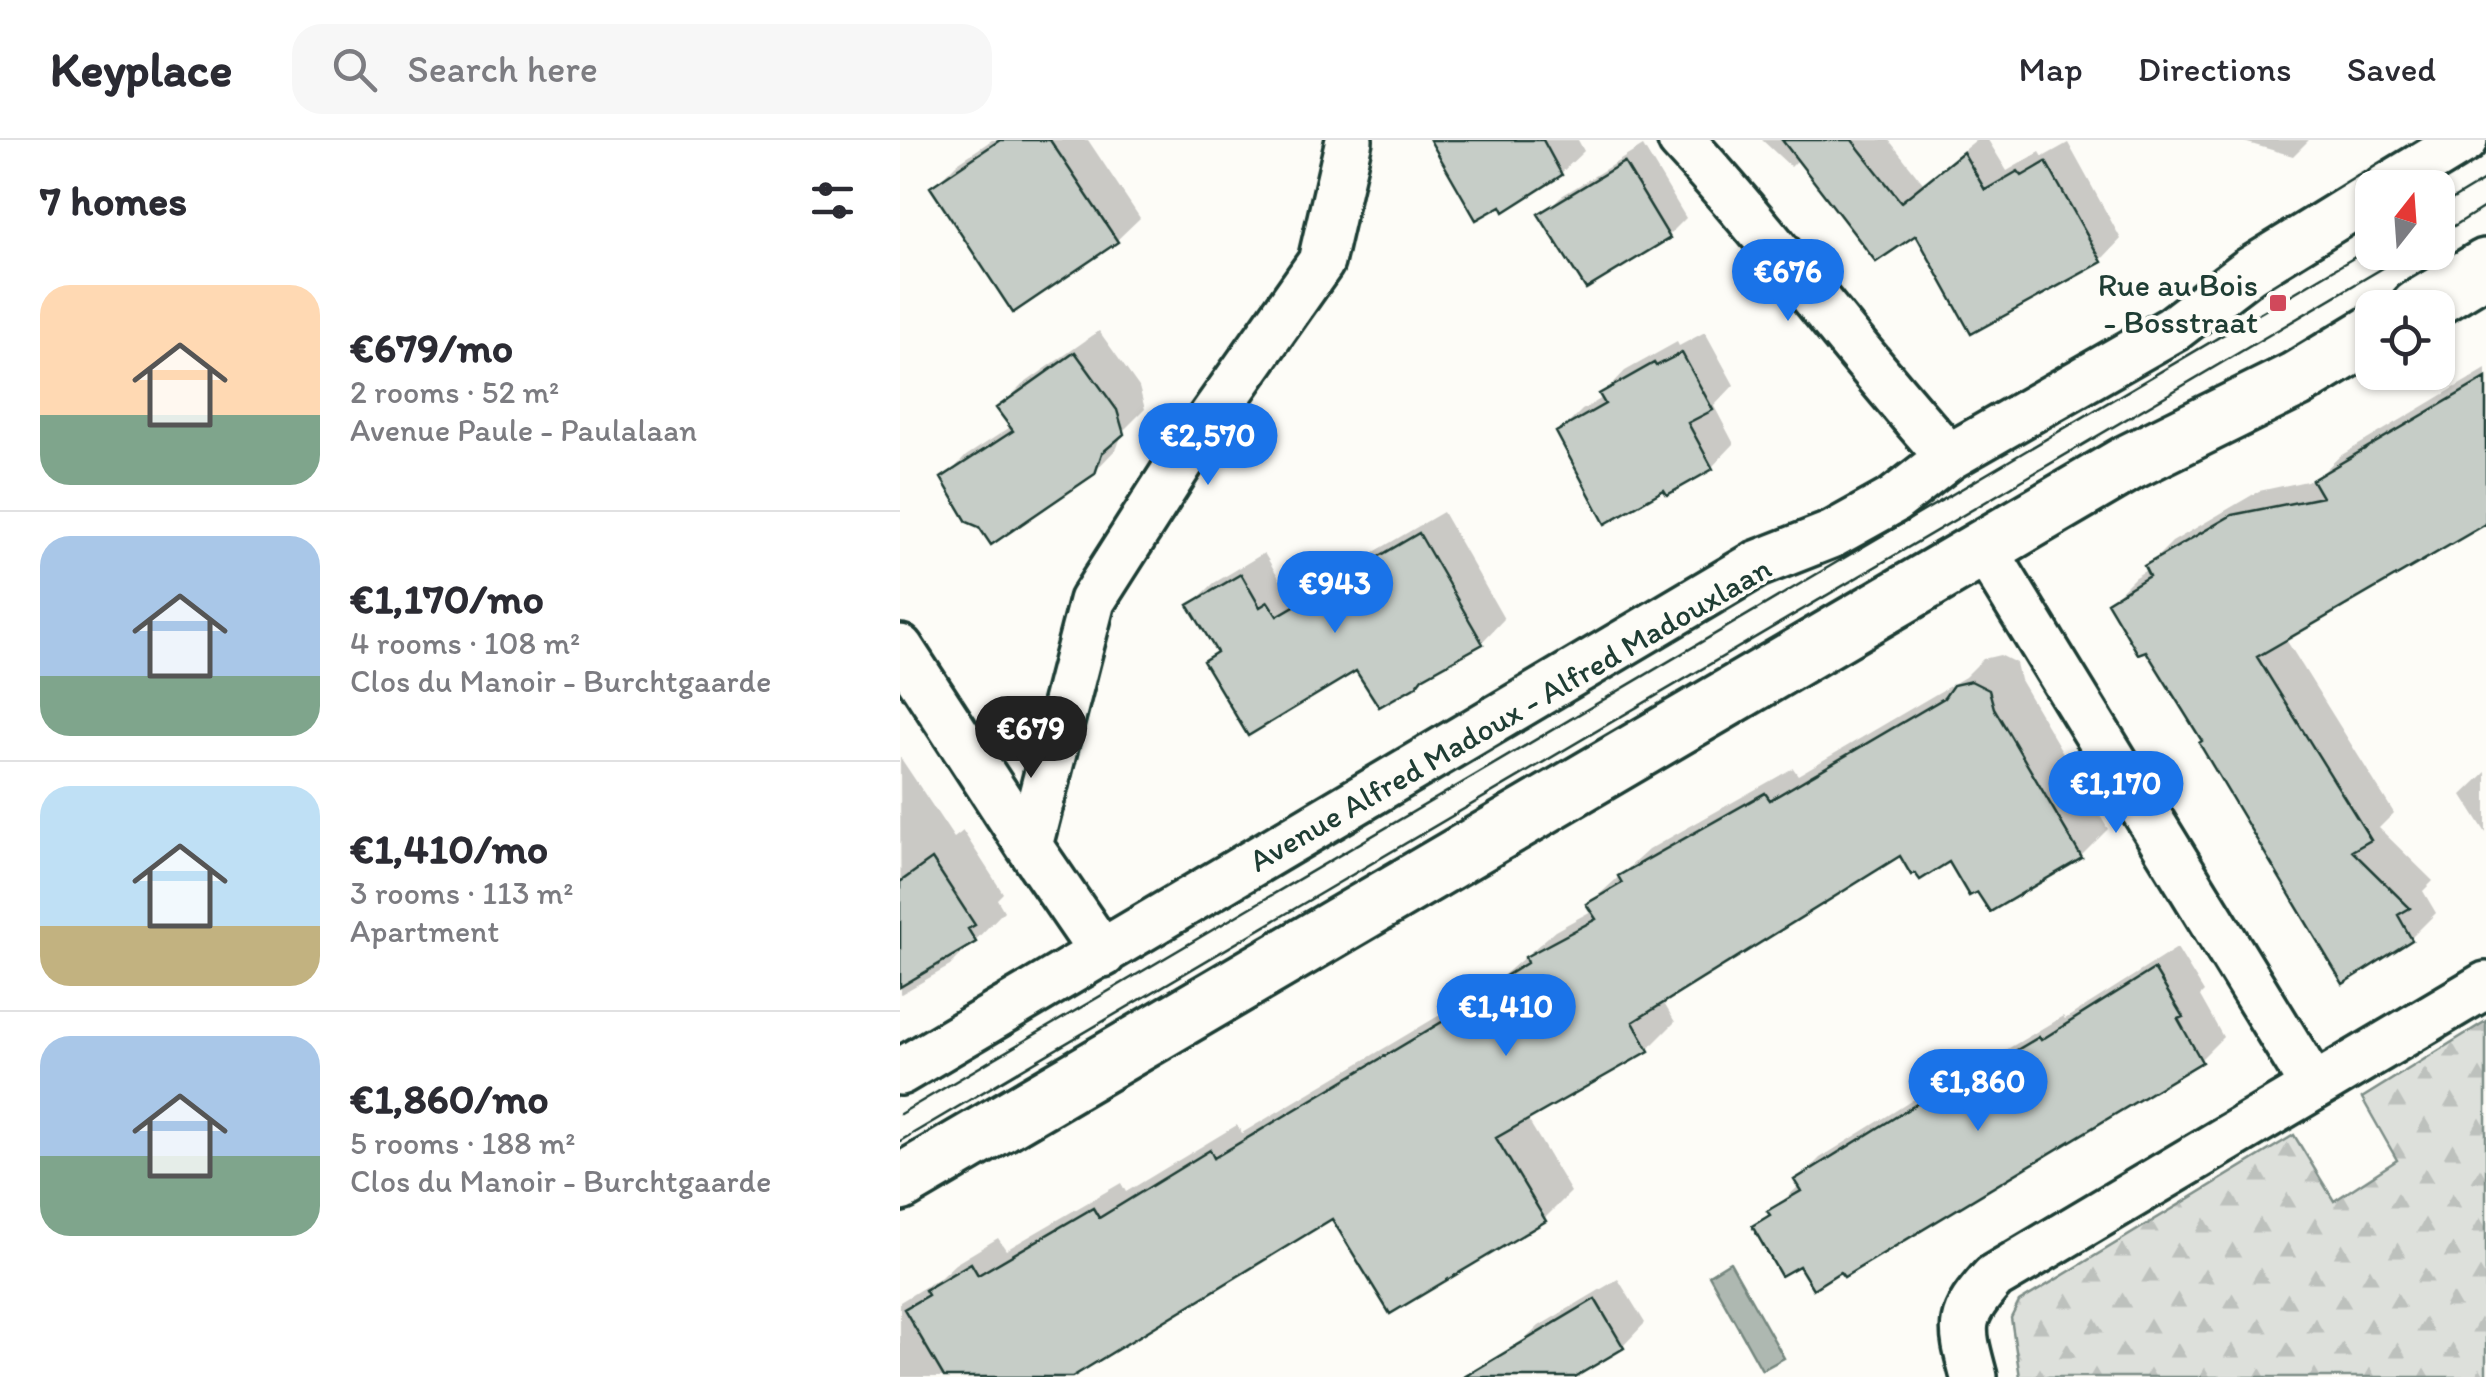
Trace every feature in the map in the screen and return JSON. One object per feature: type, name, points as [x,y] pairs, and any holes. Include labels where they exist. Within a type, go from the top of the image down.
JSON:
[{"type":"street","points":[[1029,846],[1092,600],[1185,455],[1321,262],[1349,140]]},
{"type":"street","points":[[1681,140],[1950,457]]},
{"type":"street","points":[[2415,170],[2464,140]]},
{"type":"street","name":"Avenue Alfred Madoux - Alfred Madouxlaan","points":[[900,1072],[1757,564],[1834,534],[1894,500],[1950,457],[2173,329],[2249,270],[2355,205]]},
{"type":"street","points":[[2448,290],[2486,267]]},
{"type":"street","points":[[900,1183],[2130,462],[2296,380],[2355,344]]},
{"type":"street","points":[[1983,547],[2314,1086]]},
{"type":"street","points":[[900,648],[1103,954]]},
{"type":"street","points":[[1974,1377],[1962,1332],[1970,1304],[1994,1277],[2486,985]]},
{"type":"green space","points":[[2486,1021],[2486,1377],[2020,1377],[2011,1318],[2019,1302],[2294,1135],[2334,1201],[2397,1160],[2362,1098]]},
{"type":"shaded area","points":[[1730,1262],[1784,1358],[1762,1370],[1709,1275]]},
{"type":"building","points":[[1000,140],[1050,140],[1118,242],[1013,313],[930,187]]},
{"type":"building","points":[[1430,140],[1543,140],[1562,175],[1504,212],[1501,206],[1476,220]]},
{"type":"building","points":[[1782,140],[1852,140],[1901,202],[1963,152],[1985,190],[2018,171],[2022,176],[2046,162],[2102,262],[1971,334],[1916,235],[1876,262]]},
{"type":"building","points":[[1624,162],[1670,238],[1586,289],[1538,214]]},
{"type":"building","points":[[1075,352],[1117,410],[1124,434],[1102,453],[1095,474],[991,545],[979,527],[967,522],[941,478],[1013,431],[996,408]]},
{"type":"building","points":[[1682,353],[1713,410],[1688,423],[1713,469],[1667,495],[1664,490],[1605,524],[1556,432],[1605,404],[1599,394],[1654,363],[1656,366]]},
{"type":"building","points":[[2486,378],[2486,524],[2257,657],[2371,840],[2352,851],[2410,908],[2398,915],[2412,940],[2343,984],[2199,743],[2202,741],[2146,651],[2138,654],[2107,602],[2149,576],[2144,566],[2232,515],[2322,497],[2312,480]]},
{"type":"building","points":[[1419,533],[1483,644],[1379,707],[1356,671],[1248,736],[1203,661],[1217,652],[1188,605],[1241,574],[1260,607],[1268,602],[1277,616]]},
{"type":"building","points":[[1971,681],[1989,690],[1994,708],[2082,858],[1990,912],[1977,892],[1969,896],[1949,862],[1920,880],[1915,873],[1911,875],[1900,856],[1633,1022],[1649,1051],[1496,1138],[1546,1221],[1390,1314],[1332,1219],[1072,1377],[944,1377],[904,1309],[928,1295],[925,1290],[971,1263],[978,1275],[1093,1208],[1099,1218],[1210,1150],[1214,1158],[1492,992],[1489,986],[1527,963],[1525,957],[1596,919],[1586,904],[1622,883],[1618,876],[1765,793],[1770,800],[1944,698],[1953,685]]},
{"type":"building","points":[[932,859],[975,925],[968,929],[976,942],[900,987],[900,882]]},
{"type":"building","points":[[2154,969],[2183,1017],[2178,1019],[2202,1062],[1844,1277],[1840,1272],[1813,1289],[1799,1266],[1781,1276],[1752,1226],[1770,1215],[1767,1211],[1801,1191],[1794,1180],[1936,1092],[1938,1097],[2039,1037],[2041,1040]]},
{"type":"building","points":[[1595,1299],[1624,1348],[1575,1377],[1464,1377]]},
{"type":"tram line","points":[[2455,198],[2486,179]]},
{"type":"tram line","points":[[2455,225],[2486,206]]},
{"type":"tram line","points":[[900,1114],[2355,257]]},
{"type":"tram line","points":[[900,1141],[2379,270]]},
{"type":"place","name":"Rue au Bois - Bosstraat","points":[[2278,303]]}]
